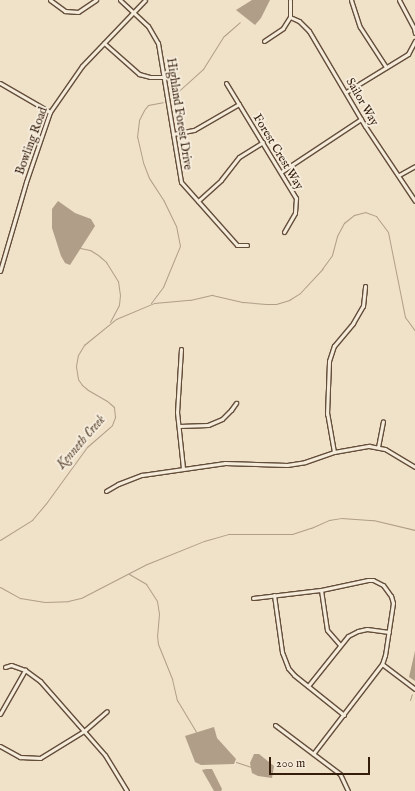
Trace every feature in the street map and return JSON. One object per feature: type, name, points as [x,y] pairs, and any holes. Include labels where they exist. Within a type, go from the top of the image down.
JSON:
[{"type":"street","points":[[50,0],[65,11],[78,12],[96,0]]},
{"type":"street","name":"Highland Forest Drive","points":[[120,0],[148,26],[158,43],[162,77],[181,182],[237,245],[247,245]]},
{"type":"street","name":"Bowling Road","points":[[0,271],[26,182],[50,112],[82,66],[145,0]]},
{"type":"street","points":[[264,41],[283,28],[290,17],[290,0]]},
{"type":"street","points":[[351,0],[360,27],[386,67]]},
{"type":"street","points":[[399,0],[414,28],[415,33]]},
{"type":"street","name":"Sailor Way","points":[[290,17],[299,21],[309,31],[361,118],[415,201]]},
{"type":"street","points":[[346,92],[408,54],[415,41]]},
{"type":"street","points":[[104,43],[139,74],[150,77],[162,77]]},
{"type":"street","name":"Forest Crest Way","points":[[226,83],[296,198],[295,213],[284,232]]},
{"type":"street","points":[[1,85],[50,112]]},
{"type":"street","points":[[173,134],[194,130],[239,104]]},
{"type":"street","points":[[281,172],[361,118]]},
{"type":"street","points":[[198,201],[221,180],[239,157],[263,142]]},
{"type":"street","points":[[399,175],[415,166]]},
{"type":"street","points":[[334,452],[327,414],[329,361],[334,346],[360,311],[365,286]]},
{"type":"street","points":[[182,349],[177,412],[183,468]]},
{"type":"street","points":[[179,426],[208,425],[222,420],[236,403]]},
{"type":"street","points":[[378,447],[383,421]]},
{"type":"street","points":[[106,491],[118,484],[142,475],[225,463],[287,465],[305,462],[334,452],[369,446],[378,447],[415,467]]},
{"type":"street","points":[[253,598],[320,590],[368,580],[383,585],[388,590],[393,603],[389,632],[382,664],[313,754]]},
{"type":"street","points":[[320,590],[327,630],[340,645]]},
{"type":"street","points":[[274,595],[282,652],[285,662],[294,675],[344,715]]},
{"type":"street","points":[[308,686],[348,636],[358,631],[367,629],[389,632]]},
{"type":"street","points":[[382,664],[415,689]]},
{"type":"street","points":[[5,667],[11,665],[25,670],[40,681],[109,760],[128,791]]},
{"type":"street","points":[[0,714],[25,670]]},
{"type":"street","points":[[0,746],[20,757],[34,759],[46,755],[84,731],[107,711]]},
{"type":"street","points":[[275,724],[340,774],[348,791]]},
{"type":"shaded area","points":[[252,0],[270,0],[261,18],[255,25],[236,10]]},
{"type":"shaded area","points":[[58,201],[75,213],[91,219],[95,226],[70,265],[65,263],[61,256],[52,228],[52,209]]},
{"type":"shaded area","points":[[415,651],[415,681],[409,677]]},
{"type":"shaded area","points":[[214,727],[217,738],[236,759],[234,764],[201,765],[195,762],[185,736]]},
{"type":"shaded area","points":[[254,754],[259,754],[274,766],[272,778],[258,776],[252,773],[250,763]]},
{"type":"shaded area","points":[[212,769],[222,789],[221,791],[214,791],[202,770]]},
{"type":"waterway","points":[[172,97],[203,69],[224,36],[240,22]]},
{"type":"waterway","points":[[151,303],[163,287],[180,246],[176,226],[164,201],[149,178],[143,162],[137,137],[139,120],[144,110],[148,105],[163,102]]},
{"type":"waterway","name":"Kenneth Creek","points":[[0,540],[32,520],[87,447],[112,425],[115,417],[114,407],[82,385],[78,379],[76,366],[78,355],[84,345],[116,319],[154,303],[190,300],[212,295],[243,302],[266,304],[276,304],[289,300],[300,293],[322,269],[332,255],[337,236],[344,223],[354,215],[365,212],[376,216],[388,232],[405,317],[415,331]]},
{"type":"waterway","points":[[80,248],[90,250],[98,255],[106,262],[118,281],[120,295],[119,305],[110,322]]},
{"type":"waterway","points":[[0,587],[20,598],[45,602],[68,601],[81,598],[147,564],[204,541],[228,534],[292,534],[329,520],[341,518],[373,520],[415,530]]},
{"type":"waterway","points":[[129,574],[146,584],[157,601],[159,614],[157,635],[158,644],[172,679],[177,700],[196,732]]},
{"type":"waterway","points":[[410,700],[412,694]]},
{"type":"waterway","points":[[236,762],[251,767]]}]
